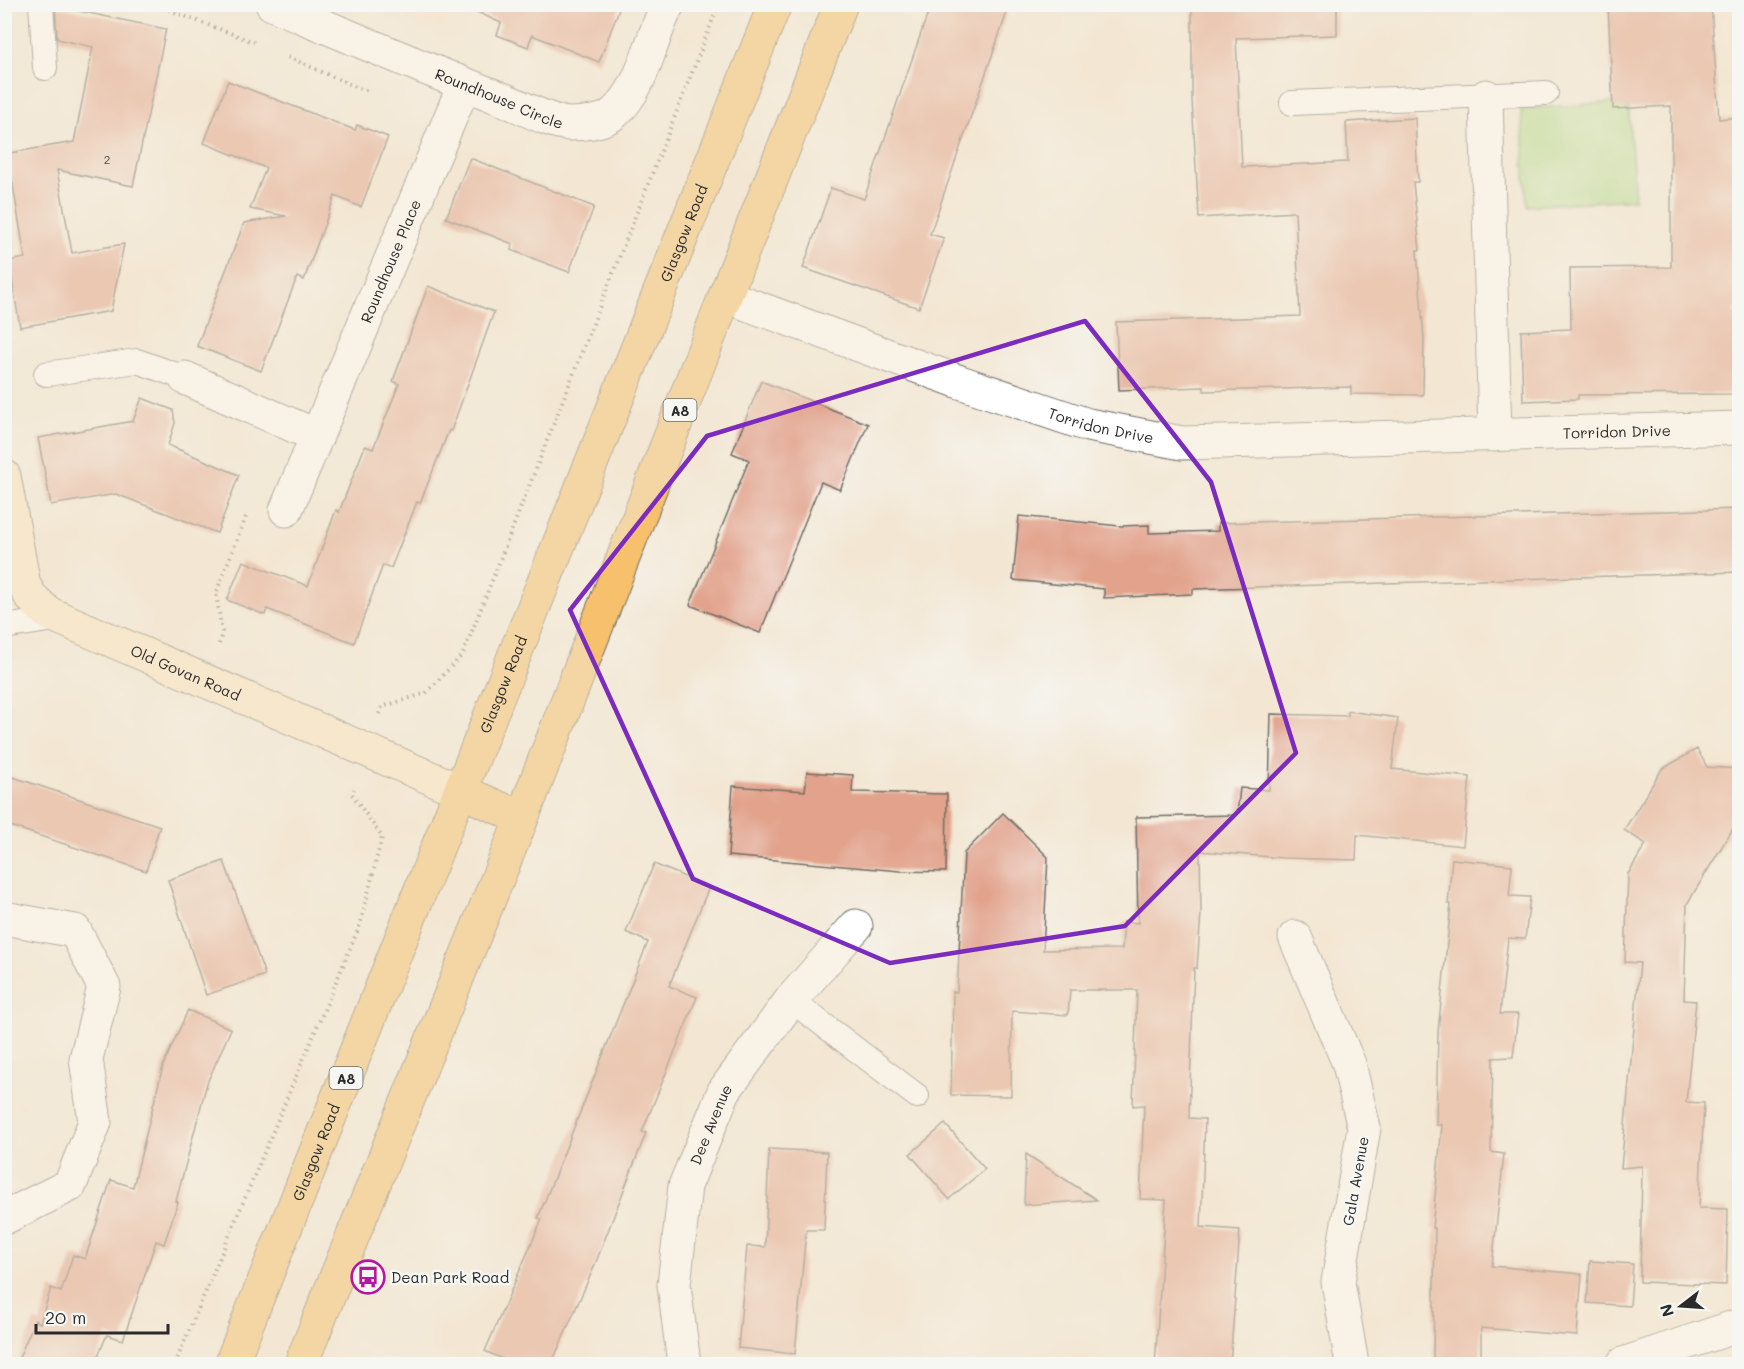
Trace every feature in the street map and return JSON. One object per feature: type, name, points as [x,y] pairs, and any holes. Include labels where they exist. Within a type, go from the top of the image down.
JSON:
[{"type":"main road","name":"Glasgow Road","points":[[231,1365],[775,4]]},
{"type":"main road","name":"A8","points":[[301,1365],[522,818],[724,296],[841,4]]},
{"type":"main road","points":[[461,790],[522,818]]},
{"type":"street","name":"Roundhouse Circle","points":[[272,4],[464,85],[568,124],[594,122],[612,116],[625,102],[637,82],[657,25],[668,4]]},
{"type":"street","name":"Roundhouse Place","points":[[286,510],[464,85]]},
{"type":"street","points":[[1486,96],[1495,435]]},
{"type":"street","name":"Torridon Drive","points":[[724,296],[960,382],[1088,425],[1182,443],[1740,428]]},
{"type":"street","points":[[185,378],[317,436]]},
{"type":"street","name":"Old Govan Road","points":[[4,476],[24,585],[31,597],[48,613],[461,790]]},
{"type":"street","points":[[4,918],[75,931],[104,987],[86,1059],[95,1122],[70,1185],[4,1218]]},
{"type":"street","name":"Dee Avenue","points":[[684,1365],[674,1285],[685,1186],[724,1091],[791,1000],[856,926]]},
{"type":"street","name":"Gala Avenue","points":[[1295,937],[1349,1064],[1364,1128],[1338,1282],[1352,1365]]},
{"type":"street","points":[[1623,1365],[1740,1325]]},
{"type":"lane","points":[[41,4],[45,68]]},
{"type":"lane","points":[[1292,103],[1545,93]]},
{"type":"lane","points":[[46,374],[137,361],[185,378]]},
{"type":"lane","points":[[4,627],[61,618]]},
{"type":"lane","points":[[791,1000],[917,1096]]},
{"type":"path","points":[[175,1365],[360,925],[382,837],[352,794],[381,707],[426,693],[463,654],[719,4]]},
{"type":"path","points":[[210,683],[222,632],[216,593],[249,507],[279,516],[286,510]]},
{"type":"highlighted area","points":[[1085,321],[1211,482],[1296,753],[1125,926],[890,963],[693,879],[570,610],[707,436]]},
{"type":"green space","points":[[1628,101],[1635,199],[1527,206],[1521,109]]},
{"type":"building","points":[[460,4],[621,4],[599,62],[532,35],[528,47],[497,35],[501,23]]},
{"type":"building","points":[[931,4],[1010,4],[930,234],[944,238],[919,308],[803,268],[831,188],[864,199]]},
{"type":"building","points":[[1192,4],[1337,4],[1337,35],[1236,38],[1242,167],[1348,162],[1346,122],[1415,118],[1418,182],[1413,182],[1420,250],[1417,250],[1424,340],[1423,395],[1351,394],[1351,387],[1204,391],[1204,387],[1119,390],[1116,322],[1300,316],[1295,212],[1199,218],[1192,100]]},
{"type":"building","points":[[1608,4],[1711,4],[1719,119],[1740,117],[1740,309],[1735,309],[1737,394],[1578,395],[1578,399],[1523,401],[1521,331],[1571,329],[1570,268],[1671,267],[1671,106],[1613,109]]},
{"type":"building","points":[[55,6],[166,29],[133,186],[57,170],[72,253],[124,244],[111,311],[20,327],[9,261],[25,258],[9,161],[4,160],[4,154],[74,142],[93,47],[57,39]]},
{"type":"building","points":[[228,81],[355,130],[357,125],[388,137],[361,207],[335,196],[304,280],[297,277],[261,371],[197,346],[244,223],[286,216],[250,209],[266,168],[204,143]]},
{"type":"building","points":[[470,158],[594,207],[569,272],[511,250],[513,244],[446,218]]},
{"type":"building","points":[[428,286],[494,312],[451,431],[449,430],[420,503],[417,502],[391,568],[383,565],[354,643],[267,609],[265,615],[227,600],[243,561],[308,586],[336,510],[339,512],[365,446],[373,449],[399,384],[393,381]]},
{"type":"building","points":[[761,381],[868,424],[840,490],[821,482],[760,633],[690,605],[749,460],[732,453]]},
{"type":"building","points":[[142,398],[173,410],[175,423],[168,445],[239,475],[217,533],[116,494],[51,505],[38,438],[133,421]]},
{"type":"building","points":[[1740,509],[1740,572],[1193,589],[1193,594],[1104,598],[1104,589],[1013,580],[1019,516],[1120,526],[1149,525],[1149,533],[1218,531],[1218,523]]},
{"type":"building","points":[[1348,711],[1398,718],[1392,769],[1470,777],[1463,846],[1357,835],[1356,860],[1282,858],[1200,851],[1201,913],[1197,968],[1194,968],[1189,1118],[1205,1119],[1201,1227],[1240,1230],[1230,1365],[1155,1365],[1166,1200],[1140,1199],[1144,1105],[1133,1106],[1137,990],[1070,990],[1068,1015],[1012,1011],[1011,1096],[951,1095],[953,992],[957,992],[964,853],[1003,813],[1048,857],[1043,950],[1122,949],[1124,922],[1138,923],[1136,817],[1237,815],[1240,788],[1269,790],[1271,714],[1348,716]]},
{"type":"building","points":[[1697,749],[1707,767],[1740,769],[1740,817],[1687,904],[1684,1000],[1696,1001],[1686,1102],[1704,1103],[1699,1208],[1728,1209],[1726,1285],[1640,1282],[1642,1166],[1621,1168],[1640,963],[1625,962],[1628,874],[1646,844],[1624,830],[1662,769]]},
{"type":"building","points":[[807,772],[853,775],[852,792],[947,794],[946,872],[900,871],[728,856],[733,786],[805,791]]},
{"type":"building","points":[[4,774],[160,826],[146,871],[4,824]]},
{"type":"building","points":[[1452,859],[1512,865],[1509,896],[1530,897],[1525,939],[1508,938],[1500,1014],[1518,1014],[1513,1057],[1493,1058],[1491,1152],[1504,1154],[1492,1266],[1582,1274],[1577,1336],[1481,1328],[1481,1359],[1433,1358],[1435,1228],[1432,1228],[1442,1125],[1436,1125],[1438,1032],[1451,904],[1448,904]]},
{"type":"building","points":[[224,861],[265,975],[206,995],[168,880]]},
{"type":"building","points":[[654,864],[709,887],[669,986],[697,997],[642,1132],[646,1133],[594,1267],[551,1365],[516,1365],[485,1351],[542,1219],[538,1218],[648,942],[626,932]]},
{"type":"building","points":[[188,1010],[231,1029],[207,1083],[176,1201],[178,1202],[164,1244],[156,1241],[123,1340],[107,1335],[94,1365],[16,1365],[35,1320],[40,1323],[51,1288],[61,1292],[73,1255],[85,1259],[111,1180],[133,1187],[163,1066]]},
{"type":"building","points":[[945,1124],[985,1169],[949,1199],[910,1154]]},
{"type":"building","points":[[769,1149],[827,1152],[824,1230],[806,1230],[795,1354],[738,1348],[747,1246],[765,1247]]},
{"type":"building","points":[[1026,1154],[1097,1200],[1024,1205]]},
{"type":"building","points":[[1590,1261],[1633,1264],[1630,1306],[1587,1303]]},
{"type":"place","name":"Dean Park Road","points":[[368,1277]]}]
